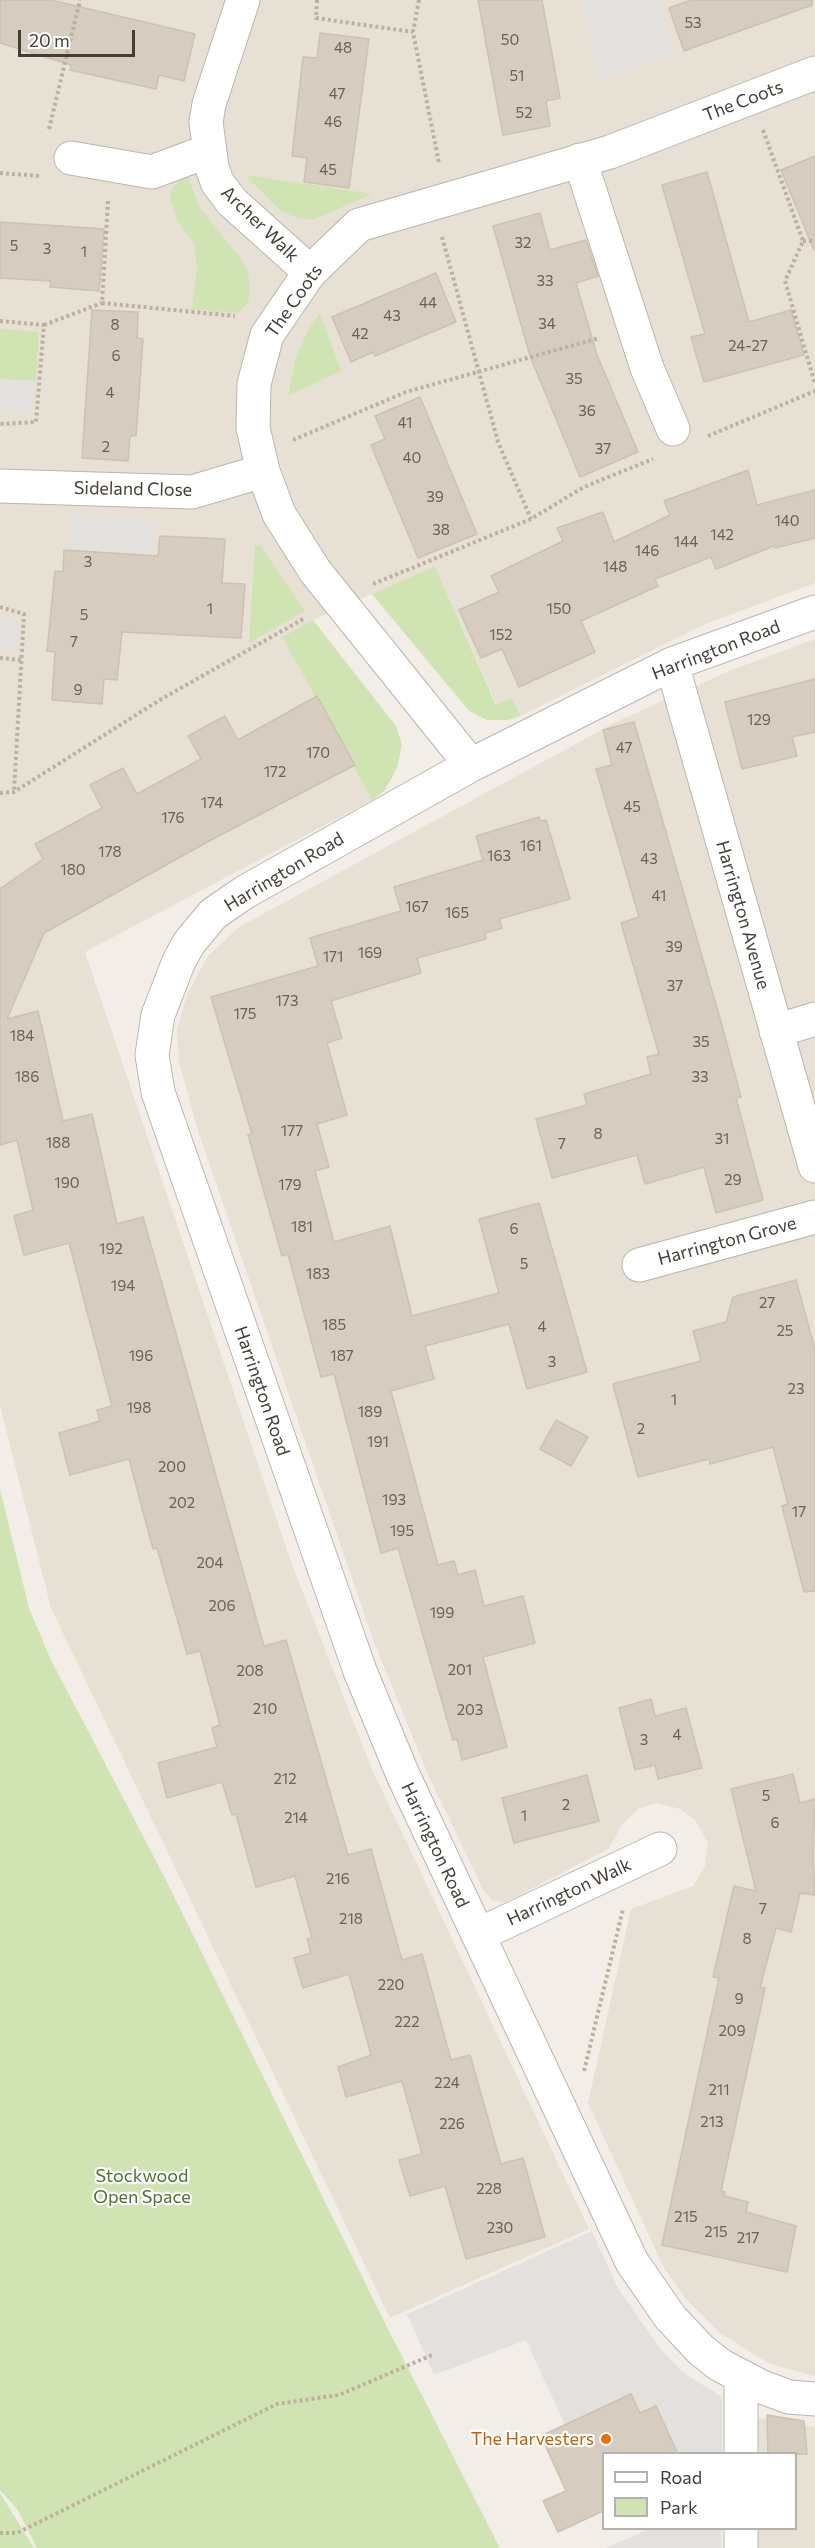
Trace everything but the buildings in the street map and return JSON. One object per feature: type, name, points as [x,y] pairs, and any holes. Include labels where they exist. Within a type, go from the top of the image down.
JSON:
[{"type":"street","name":"Archer Walk","points":[[243,0],[209,104],[206,122],[208,151],[217,182],[224,193],[310,272]]},
{"type":"street","name":"The Coots","points":[[471,765],[337,600],[287,529],[261,463],[253,428],[254,384],[267,335],[310,272],[359,225],[610,152],[815,73]]},
{"type":"street","points":[[56,161],[152,172],[208,151]]},
{"type":"street","points":[[580,160],[647,368],[678,442]]},
{"type":"street","name":"Sideland Close","points":[[0,486],[192,492],[261,463]]},
{"type":"street","name":"Harrington Road","points":[[815,612],[672,664],[471,765],[245,892],[213,914],[201,926],[179,961],[158,1015],[152,1055],[158,1092],[360,1671],[403,1775],[632,2262],[649,2290],[686,2335],[720,2365],[741,2377],[789,2397],[815,2399]]},
{"type":"street","name":"Harrington Avenue","points":[[672,664],[815,1166]]},
{"type":"street","points":[[776,1031],[815,1019]]},
{"type":"street","name":"Harrington Grove","points":[[639,1265],[815,1217]]},
{"type":"street","name":"Harrington Walk","points":[[478,1935],[647,1855]]},
{"type":"street","points":[[741,2377],[741,2452]]},
{"type":"street","points":[[741,2530],[741,2548]]},
{"type":"path","points":[[48,132],[80,0]]},
{"type":"path","points":[[317,0],[316,18],[413,32]]},
{"type":"path","points":[[419,0],[413,32],[440,201],[479,372],[498,442],[531,519]]},
{"type":"path","points":[[751,98],[803,241],[784,281],[815,384]]},
{"type":"path","points":[[0,173],[39,176],[56,161]]},
{"type":"path","points":[[102,303],[108,189]]},
{"type":"path","points":[[803,241],[815,241]]},
{"type":"path","points":[[0,321],[44,324],[102,303],[278,320]]},
{"type":"path","points":[[0,424],[36,422],[44,324]]},
{"type":"path","points":[[261,463],[406,392],[634,328]]},
{"type":"path","points":[[0,793],[14,792],[163,698],[337,600],[531,519],[584,487],[678,442],[815,391]]},
{"type":"path","points":[[0,607],[24,614],[14,792]]},
{"type":"path","points":[[0,658],[21,660]]},
{"type":"path","points":[[583,2074],[647,1855]]},
{"type":"path","points":[[0,2533],[17,2533],[277,2403],[339,2395],[432,2355]]},
{"type":"shaded area","points":[[0,0],[815,0],[815,583],[703,625],[521,716],[512,698],[497,705],[435,566],[313,620],[282,637],[372,800],[85,952],[290,1559],[371,1767],[589,2229],[390,2318],[51,1608],[0,1406]]},
{"type":"shaded area","points":[[584,0],[656,0],[676,51],[599,80]]},
{"type":"shaded area","points":[[0,379],[36,381],[33,414],[0,412]]},
{"type":"shaded area","points":[[72,514],[154,521],[151,555],[69,548]]},
{"type":"shaded area","points":[[0,617],[22,618],[19,652],[0,650]]},
{"type":"shaded area","points":[[815,639],[815,2376],[768,2363],[720,2333],[686,2299],[664,2268],[588,2103],[631,1909],[693,1886],[705,1866],[708,1843],[695,1820],[680,1809],[657,1803],[638,1809],[623,1823],[608,1849],[506,1902],[493,1901],[484,1891],[429,1777],[374,1642],[198,1131],[179,1062],[177,1029],[188,992],[208,956],[239,927],[616,722],[729,671]]},
{"type":"shaded area","points":[[592,2231],[618,2288],[661,2350],[684,2373],[722,2397],[722,2452],[677,2452],[656,2406],[640,2413],[631,2394],[565,2425],[526,2340],[434,2375],[407,2314]]},
{"type":"shaded area","points":[[754,2417],[815,2427],[815,2548],[753,2548],[754,2530],[797,2530],[797,2452],[754,2452]]},
{"type":"shaded area","points":[[646,2530],[721,2530],[721,2548],[606,2548]]},
{"type":"green space","points":[[184,174],[187,175],[200,208],[245,264],[249,276],[250,293],[248,303],[237,313],[192,309],[197,268],[194,243],[178,222],[170,192]]},
{"type":"green space","points":[[245,175],[372,194],[313,220],[299,218],[282,212]]},
{"type":"green space","points":[[320,313],[341,371],[288,396],[295,360],[310,326]]},
{"type":"green space","points":[[0,329],[39,332],[36,381],[0,379]]},
{"type":"green space","points":[[260,545],[305,611],[249,643],[255,546]]},
{"type":"green space","points":[[435,566],[496,705],[512,698],[521,716],[508,720],[487,720],[469,711],[372,594]]},
{"type":"green space","points":[[313,620],[396,726],[402,745],[397,768],[385,790],[372,800],[282,637]]},
{"type":"green space","name":"Stockwood Open Space","points":[[0,1489],[29,1608],[50,1658],[166,1880],[387,2327],[500,2548],[37,2548],[17,2509],[0,2490]]},
{"type":"green space","points":[[0,2493],[34,2548],[0,2548]]},
{"type":"place","name":"The Harvesters","points":[[606,2439]]}]
